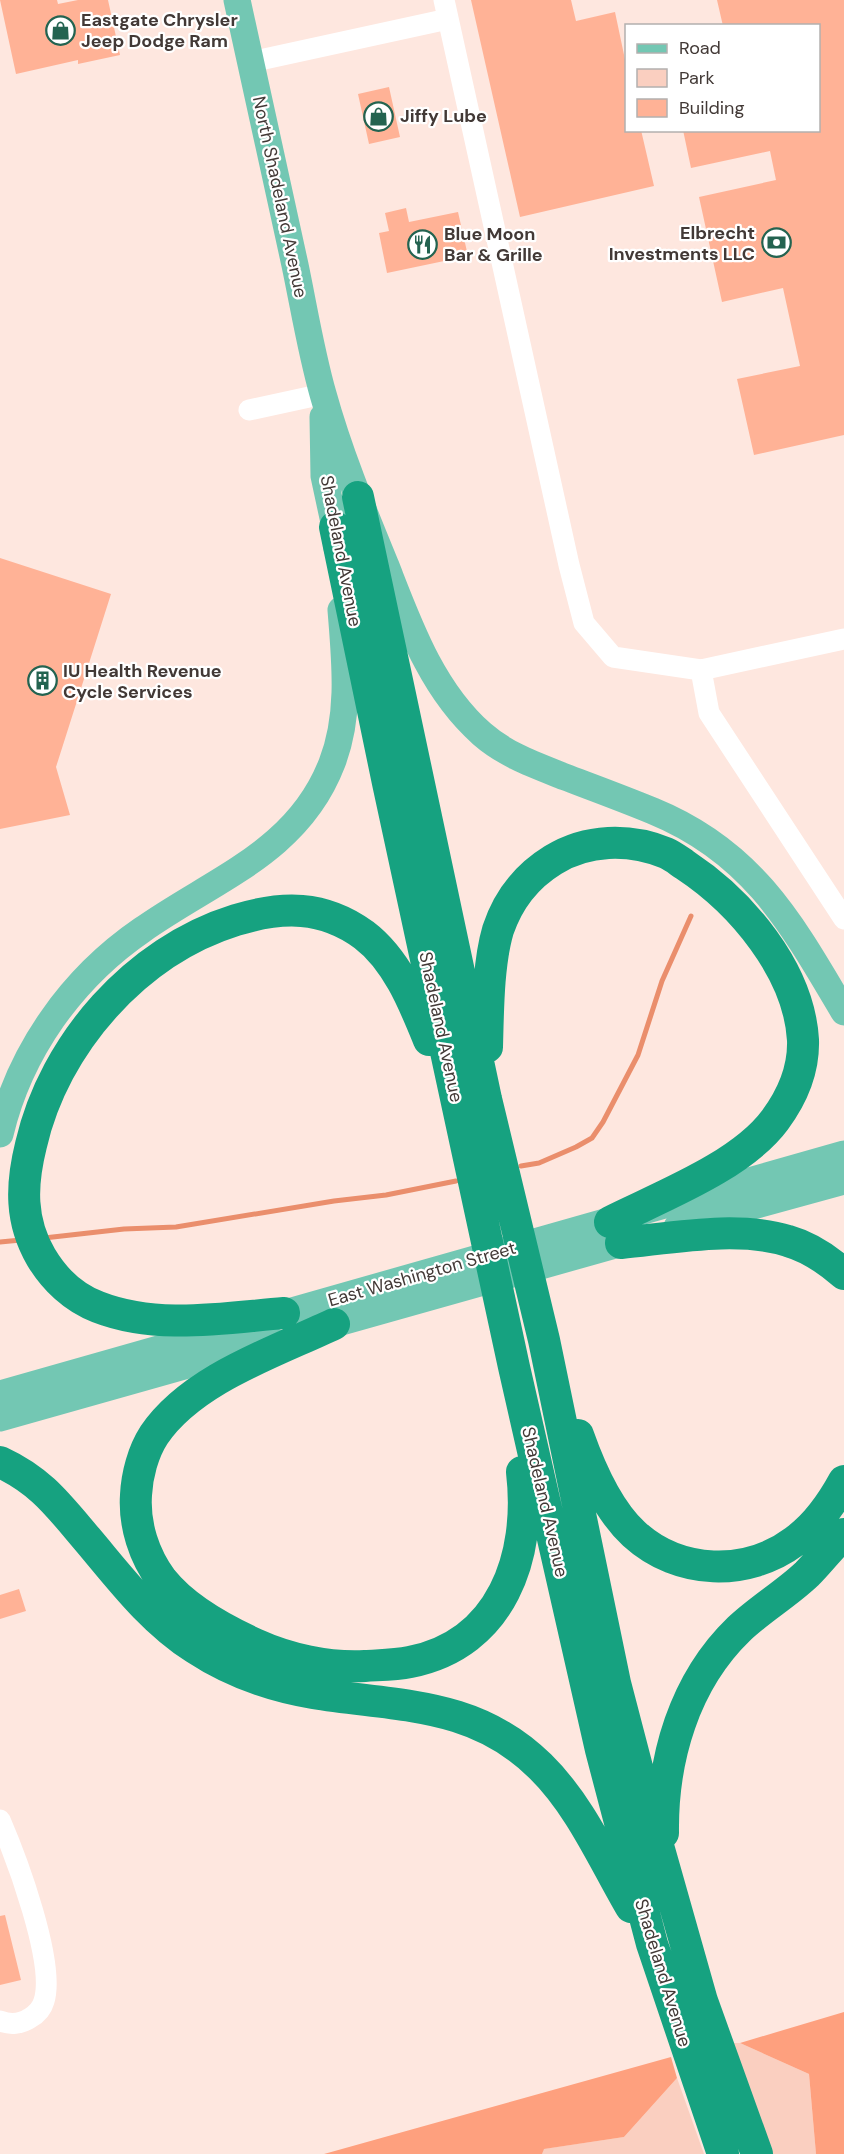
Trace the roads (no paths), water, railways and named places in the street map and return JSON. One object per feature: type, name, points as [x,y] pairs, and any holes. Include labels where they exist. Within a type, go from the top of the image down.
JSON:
[{"type":"highway","name":"Shadeland Avenue","points":[[358,497],[473,1106],[514,1367],[601,1749],[652,1944],[723,2154]]},
{"type":"highway","name":"Shadeland Avenue","points":[[335,527],[390,794],[473,1106],[544,1340],[615,1683],[667,1882],[702,2001],[757,2154]]},
{"type":"highway","points":[[473,1106],[488,1016],[494,950],[499,928],[510,904],[531,876],[543,866],[570,851],[592,844],[627,842],[668,854],[701,874],[728,897],[763,939],[779,965],[790,990],[802,1028],[803,1047],[798,1078],[793,1092],[775,1120],[751,1145],[616,1232]]},
{"type":"highway","points":[[284,1313],[195,1320],[127,1316],[96,1306],[79,1297],[45,1264],[31,1236],[25,1214],[23,1187],[27,1159],[40,1114],[52,1086],[76,1042],[98,1014],[142,971],[198,935],[226,923],[265,912],[295,909],[322,914],[337,919],[363,934],[378,948],[397,973],[473,1106]]},
{"type":"highway","points":[[616,1232],[733,1234],[788,1240],[816,1253],[844,1274]]},
{"type":"highway","points":[[334,1324],[235,1370],[182,1405],[150,1442],[139,1470],[136,1490],[138,1525],[144,1547],[152,1565],[171,1590],[203,1616],[226,1630],[261,1647],[298,1659],[355,1667],[410,1662],[434,1655],[464,1638],[484,1621],[498,1603],[516,1564],[525,1516],[514,1367]]},
{"type":"highway","points":[[544,1340],[587,1459],[606,1497],[634,1534],[673,1559],[722,1567],[757,1561],[771,1556],[794,1542],[817,1520],[844,1481]]},
{"type":"highway","points":[[0,1462],[41,1486],[135,1596],[181,1638],[207,1655],[235,1670],[279,1686],[310,1693],[446,1712],[483,1725],[522,1750],[550,1777],[574,1808],[652,1944]]},
{"type":"highway","points":[[667,1882],[664,1794],[674,1739],[688,1702],[704,1673],[739,1629],[808,1573],[844,1534]]},
{"type":"main road","name":"North Shadeland Avenue","points":[[237,0],[323,394]]},
{"type":"main road","name":"Shadeland Avenue","points":[[323,394],[358,497]]},
{"type":"main road","name":"Shadeland Avenue","points":[[323,394],[324,476],[335,527]]},
{"type":"main road","points":[[358,497],[417,642],[436,678],[464,717],[494,743],[527,763],[654,811],[722,850],[763,888],[783,912],[844,1012]]},
{"type":"main road","points":[[0,1134],[12,1093],[28,1058],[48,1024],[98,964],[141,930],[248,864],[274,845],[297,822],[319,790],[338,746],[345,699],[345,660],[335,527]]},
{"type":"main road","name":"East Washington Street","points":[[616,1232],[844,1154]]},
{"type":"main road","name":"East Washington Street","points":[[0,1394],[284,1313],[453,1278],[616,1232],[844,1181]]},
{"type":"main road","name":"East Washington Street","points":[[0,1418],[334,1324],[453,1278]]},
{"type":"lane","points":[[250,62],[446,10],[569,565],[584,623],[613,657],[701,670],[844,639]]},
{"type":"lane","points":[[249,410],[323,394]]},
{"type":"lane","points":[[701,670],[709,713],[844,919]]},
{"type":"lane","points":[[0,1820],[29,1900],[46,1967],[44,2003],[36,2015],[24,2022],[7,2024],[0,2021]]},
{"type":"waterway","points":[[521,1166],[539,1163],[576,1147],[592,1138],[603,1122],[638,1055],[662,981],[691,916]]},
{"type":"waterway","points":[[44,1238],[124,1229],[176,1227],[334,1201],[386,1195],[456,1181]]},
{"type":"waterway","points":[[0,1242],[21,1240]]},
{"type":"place","name":"Eastgate Chrysler Jeep Dodge Ram","points":[[60,30]]},
{"type":"place","name":"Jiffy Lube","points":[[379,116]]},
{"type":"place","name":"Elbrecht Investments LLC","points":[[776,243]]},
{"type":"place","name":"Blue Moon Bar & Grille","points":[[423,244]]},
{"type":"place","name":"IU Health Revenue Cycle Services","points":[[42,681]]}]
